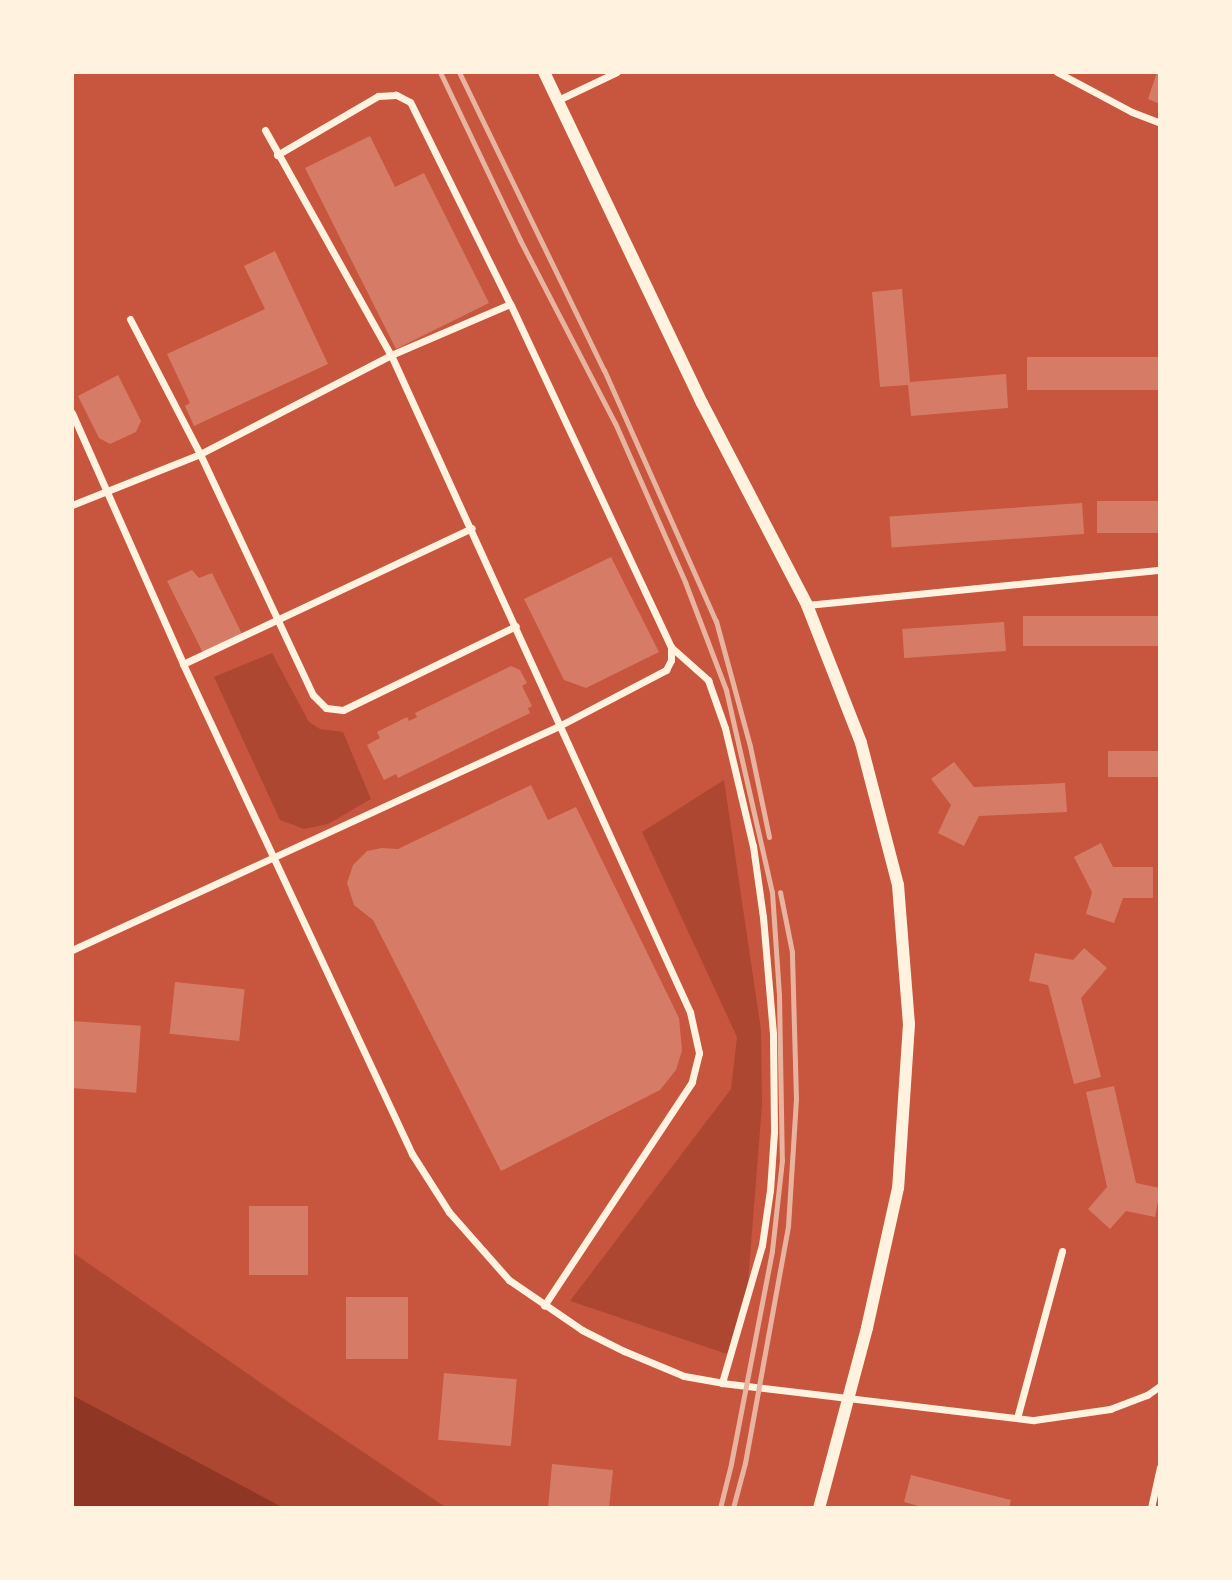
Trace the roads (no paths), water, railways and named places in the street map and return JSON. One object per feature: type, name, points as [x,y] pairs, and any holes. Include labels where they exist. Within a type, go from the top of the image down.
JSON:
[{"type":"street","points":[[544,72],[702,404],[807,605],[849,709],[875,792],[898,885],[908,1000],[907,1081],[898,1188],[867,1328],[819,1508]]},
{"type":"street","points":[[558,100],[617,72]]},
{"type":"street","points":[[1058,72],[1132,112],[1160,123]]},
{"type":"street","points":[[277,155],[378,96],[396,95],[410,102],[510,304],[671,647],[708,680],[725,728],[753,846],[764,917],[773,1034],[774,1132],[768,1204],[762,1245],[722,1383]]},
{"type":"street","points":[[265,130],[391,355],[690,1012],[699,1053],[697,1070],[685,1093],[544,1306]]},
{"type":"street","points":[[72,505],[200,454],[391,355],[510,304]]},
{"type":"street","points":[[130,319],[200,454],[313,695],[326,708],[343,710],[516,626]]},
{"type":"street","points":[[72,413],[183,664],[412,1154],[449,1212],[509,1279],[582,1330],[624,1351],[684,1376],[722,1383],[1034,1420],[1110,1409],[1147,1395],[1160,1385]]},
{"type":"street","points":[[183,664],[472,528]]},
{"type":"street","points":[[807,605],[1160,570]]},
{"type":"street","points":[[72,950],[559,726],[666,670],[671,660],[671,647]]},
{"type":"street","points":[[1017,1418],[1062,1251]]},
{"type":"street","points":[[1151,1508],[1157,1495],[1160,1467]]},
{"type":"railway","points":[[440,72],[520,240],[615,423],[685,582],[726,690],[772,892],[779,996],[782,1160],[772,1251],[720,1508]]},
{"type":"railway","points":[[459,72],[604,370],[716,621],[750,746],[769,837]]},
{"type":"railway","points":[[733,1508],[745,1463],[788,1226],[796,1099],[792,952],[780,892]]}]
